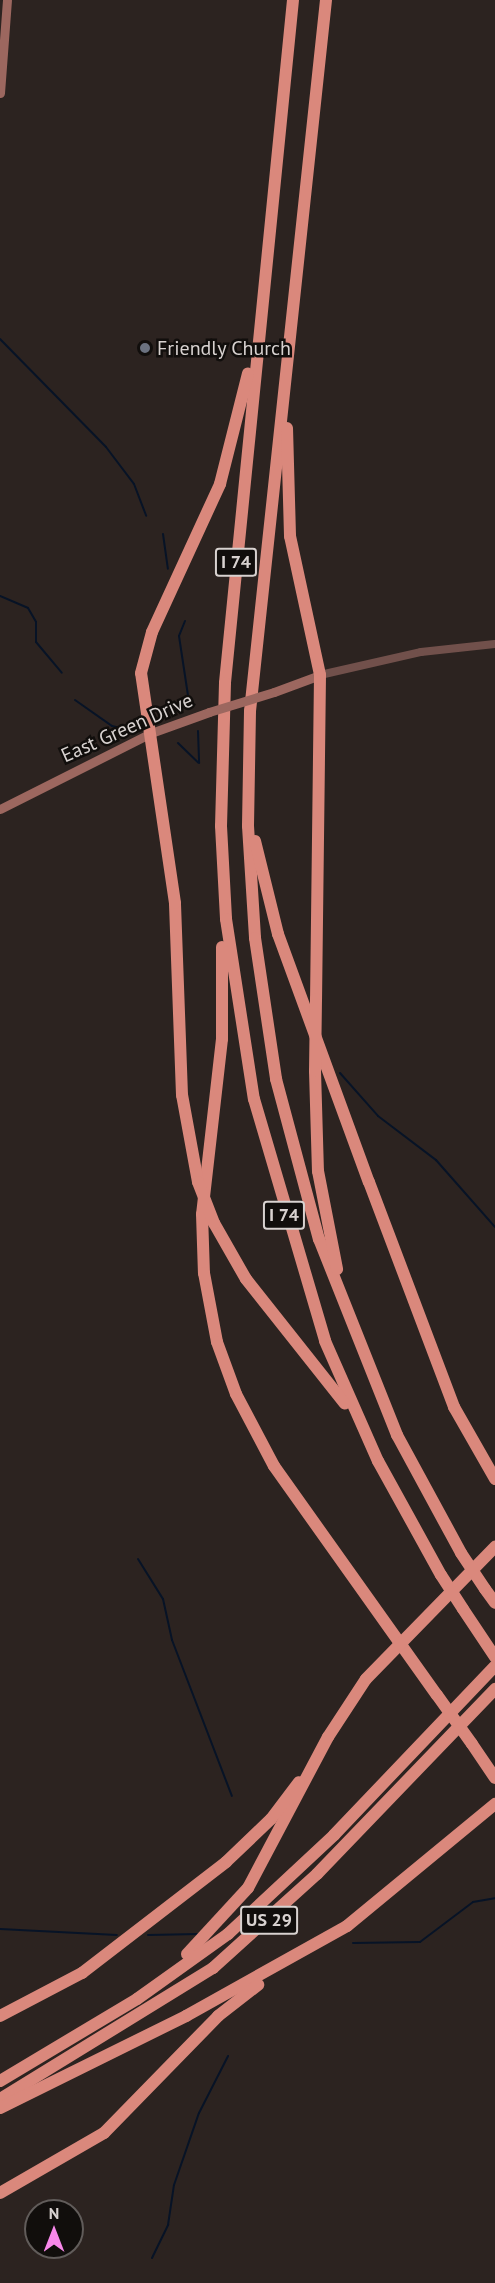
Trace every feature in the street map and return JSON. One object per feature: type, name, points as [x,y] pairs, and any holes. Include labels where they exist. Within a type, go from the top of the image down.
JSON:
[{"type":"highway","name":"I 74","points":[[293,0],[225,682],[221,826],[232,968],[268,1159],[325,1341],[378,1461],[441,1575],[495,1657]]},
{"type":"highway","name":"I 74","points":[[326,0],[288,343],[248,759],[255,938],[276,1079],[308,1206],[363,1360],[397,1435],[461,1553],[495,1603]]},
{"type":"highway","points":[[263,299],[220,484],[142,662],[141,687],[151,733],[180,954],[182,1095],[198,1182],[214,1223],[246,1279],[336,1388],[378,1461]]},
{"type":"highway","points":[[288,343],[292,367],[287,509],[320,675],[315,1071],[321,1201],[363,1360]]},
{"type":"highway","points":[[248,759],[257,855],[278,934],[454,1407],[495,1479]]},
{"type":"highway","points":[[221,826],[217,846],[223,1015],[202,1214],[211,1319],[236,1394],[270,1458],[495,1778]]},
{"type":"highway","points":[[0,2016],[82,1973],[226,1862],[271,1819],[323,1746],[360,1687],[495,1547]]},
{"type":"highway","name":"US 29","points":[[0,2081],[137,1999],[228,1934],[281,1887],[495,1666]]},
{"type":"highway","name":"US 29","points":[[0,2099],[213,1968],[317,1874],[495,1689]]},
{"type":"highway","points":[[137,1999],[198,1946],[248,1888],[323,1746]]},
{"type":"highway","points":[[0,2193],[104,2133],[218,2016],[297,1956],[392,1892],[495,1804]]},
{"type":"highway","points":[[0,2108],[297,1956]]},
{"type":"main road","points":[[0,93],[7,0]]},
{"type":"main road","name":"East Green Drive","points":[[0,809],[151,733],[320,675]]},
{"type":"street","points":[[320,675],[421,652],[495,644]]},
{"type":"waterway","points":[[0,339],[106,447],[134,484],[146,516]]},
{"type":"waterway","points":[[163,534],[168,569]]},
{"type":"waterway","points":[[0,596],[28,608],[36,622],[36,642],[62,673]]},
{"type":"waterway","points":[[185,621],[179,636],[189,702]]},
{"type":"waterway","points":[[75,700],[112,726],[125,729]]},
{"type":"waterway","points":[[198,731],[199,763]]},
{"type":"waterway","points":[[178,743],[198,762]]},
{"type":"waterway","points":[[340,1073],[378,1116],[436,1160],[495,1227]]},
{"type":"waterway","points":[[138,1559],[163,1599],[172,1640],[232,1796]]},
{"type":"waterway","points":[[353,1943],[420,1942],[473,1902],[495,1898]]},
{"type":"waterway","points":[[0,1929],[117,1935]]},
{"type":"waterway","points":[[148,1935],[199,1934]]},
{"type":"waterway","points":[[152,2258],[168,2225],[174,2185],[199,2113],[228,2056]]},
{"type":"place","name":"Friendly Church","points":[[145,348]]}]
